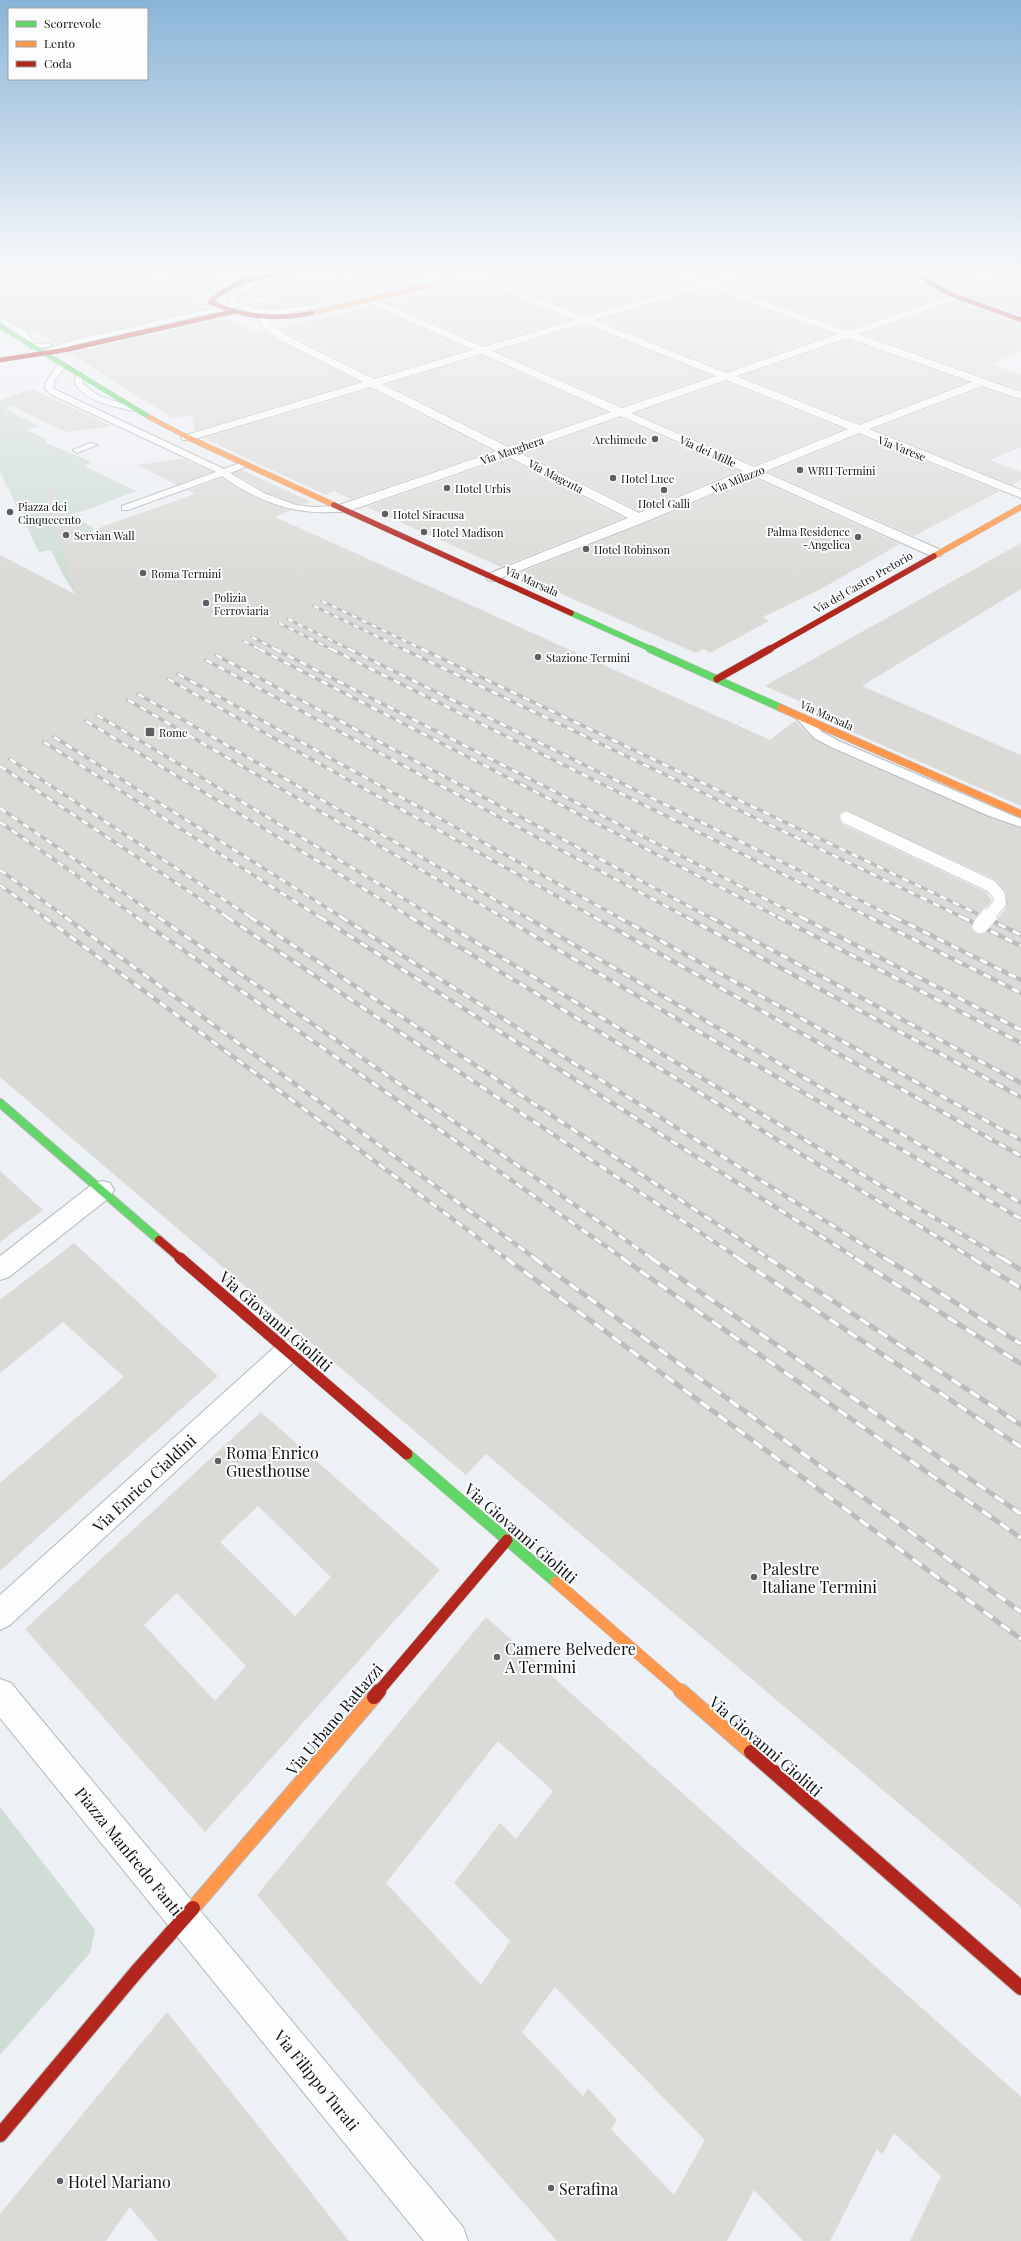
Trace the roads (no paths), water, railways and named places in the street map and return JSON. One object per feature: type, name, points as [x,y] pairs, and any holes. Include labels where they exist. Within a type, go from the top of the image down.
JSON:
[{"type":"main road","name":"Via Marsala","points":[[80,376],[187,438],[243,465],[801,717],[1021,814]]},
{"type":"main road","name":"Via del Castro Pretorio","points":[[717,679],[1021,506]]},
{"type":"main road","name":"Via Giovanni Giolitti","points":[[0,1103],[507,1540],[1021,1988]]},
{"type":"main road","name":"Via Urbano Rattazzi","points":[[185,1918],[507,1540]]},
{"type":"main road","name":"Piazza Manfredo Fanti","points":[[0,2135],[138,1970],[185,1918]]},
{"type":"street","name":"Via Magenta","points":[[357,376],[640,519]]},
{"type":"street","points":[[187,438],[396,376]]},
{"type":"street","name":"Via dei Mille","points":[[540,376],[936,553]]},
{"type":"street","name":"Via Varese","points":[[719,376],[1021,494]]},
{"type":"street","name":"Via Marghera","points":[[341,509],[727,376]]},
{"type":"street","points":[[964,376],[1021,396]]},
{"type":"street","name":"Via Milazzo","points":[[493,577],[640,519],[857,430],[982,382]]},
{"type":"street","points":[[0,1270],[102,1190]]},
{"type":"street","name":"Via Enrico Cialdini","points":[[0,1615],[288,1351]]},
{"type":"street","name":"Piazza Manfredo Fanti","points":[[0,1694],[185,1918]]},
{"type":"street","name":"Via Filippo Turati","points":[[185,1918],[449,2241]]},
{"type":"lane","points":[[55,376],[50,382],[49,387],[51,391],[130,431],[223,472],[239,484],[291,506],[308,509],[341,509]]},
{"type":"lane","points":[[130,431],[157,421]]},
{"type":"lane","points":[[77,450],[93,445]]},
{"type":"lane","points":[[125,508],[243,465]]},
{"type":"lane","points":[[801,717],[813,730],[830,742],[979,807],[1021,823]]},
{"type":"lane","points":[[847,818],[991,886],[999,895],[1000,903],[981,925]]},
{"type":"railway","points":[[322,601],[424,650]]},
{"type":"railway","points":[[314,606],[405,650]]},
{"type":"railway","points":[[288,619],[351,650]]},
{"type":"railway","points":[[279,623],[331,649]]},
{"type":"railway","points":[[252,637],[277,650]]},
{"type":"railway","points":[[244,641],[261,650]]},
{"type":"railway","points":[[259,649],[780,918]]},
{"type":"railway","points":[[275,649],[803,918]]},
{"type":"railway","points":[[331,649],[871,918]]},
{"type":"railway","points":[[349,649],[896,918]]},
{"type":"railway","points":[[403,649],[964,918]]},
{"type":"railway","points":[[422,649],[986,918]]},
{"type":"railway","points":[[216,655],[711,918]]},
{"type":"railway","points":[[206,660],[688,918]]},
{"type":"railway","points":[[178,674],[620,918]]},
{"type":"railway","points":[[168,679],[596,918]]},
{"type":"railway","points":[[138,694],[527,918]]},
{"type":"railway","points":[[128,700],[504,918]]},
{"type":"railway","points":[[97,715],[436,918]]},
{"type":"railway","points":[[86,721],[412,918]]},
{"type":"railway","points":[[54,737],[343,918]]},
{"type":"railway","points":[[44,742],[321,918]]},
{"type":"railway","points":[[10,759],[252,918]]},
{"type":"railway","points":[[0,766],[229,918]]},
{"type":"railway","points":[[0,808],[160,918]]},
{"type":"railway","points":[[0,822],[138,918]]},
{"type":"railway","points":[[0,870],[67,918]]},
{"type":"railway","points":[[0,885],[45,918]]},
{"type":"railway","points":[[44,917],[507,1259]]},
{"type":"railway","points":[[65,917],[536,1259]]},
{"type":"railway","points":[[136,917],[624,1259]]},
{"type":"railway","points":[[158,917],[653,1259]]},
{"type":"railway","points":[[227,917],[740,1259]]},
{"type":"railway","points":[[250,917],[770,1259]]},
{"type":"railway","points":[[320,917],[857,1259]]},
{"type":"railway","points":[[341,917],[886,1259]]},
{"type":"railway","points":[[410,917],[974,1259]]},
{"type":"railway","points":[[434,917],[1003,1259]]},
{"type":"railway","points":[[502,917],[1021,1219]]},
{"type":"railway","points":[[526,917],[1021,1203]]},
{"type":"railway","points":[[594,917],[1021,1156]]},
{"type":"railway","points":[[618,917],[1021,1140]]},
{"type":"railway","points":[[686,917],[1021,1097]]},
{"type":"railway","points":[[710,917],[1021,1083]]},
{"type":"railway","points":[[778,917],[1021,1043]]},
{"type":"railway","points":[[801,917],[1021,1030]]},
{"type":"railway","points":[[894,917],[1021,980]]},
{"type":"railway","points":[[962,917],[1021,946]]},
{"type":"railway","points":[[984,917],[1021,935]]},
{"type":"railway","points":[[871,918],[1021,993]]},
{"type":"railway","points":[[506,1258],[1021,1639]]},
{"type":"railway","points":[[534,1258],[1021,1612]]},
{"type":"railway","points":[[622,1258],[1021,1538]]},
{"type":"railway","points":[[651,1258],[1021,1514]]},
{"type":"railway","points":[[738,1258],[1021,1447]]},
{"type":"railway","points":[[768,1258],[1021,1425]]},
{"type":"railway","points":[[855,1258],[1021,1364]]},
{"type":"railway","points":[[885,1258],[1021,1344]]},
{"type":"railway","points":[[972,1258],[1021,1288]]},
{"type":"railway","points":[[1002,1258],[1021,1270]]},
{"type":"place","name":"Archimede","points":[[655,439]]},
{"type":"place","name":"WRH Termini","points":[[800,470]]},
{"type":"place","name":"Hotel Luce","points":[[613,478]]},
{"type":"place","name":"Hotel Urbis","points":[[447,488]]},
{"type":"place","name":"Hotel Galli","points":[[664,490]]},
{"type":"place","name":"Piazza dei Cinquecento","points":[[10,512]]},
{"type":"place","name":"Hotel Siracusa","points":[[385,514]]},
{"type":"place","name":"Hotel Madison","points":[[424,532]]},
{"type":"place","name":"Servian Wall","points":[[66,535]]},
{"type":"place","name":"Palma Residence -Angelica","points":[[858,537]]},
{"type":"place","name":"Hotel Robinson","points":[[586,549]]},
{"type":"place","name":"Roma Termini","points":[[143,573]]},
{"type":"place","name":"Polizia Ferroviaria","points":[[206,603]]},
{"type":"place","name":"Stazione Termini","points":[[538,657]]},
{"type":"place","name":"Rome","points":[[150,732]]},
{"type":"place","name":"Roma Enrico Guesthouse","points":[[218,1461]]},
{"type":"place","name":"Palestre Italiane Termini","points":[[754,1577]]},
{"type":"place","name":"Camere Belvedere A Termini","points":[[497,1657]]},
{"type":"place","name":"Hotel Mariano","points":[[60,2181]]},
{"type":"place","name":"Serafina","points":[[551,2188]]}]
